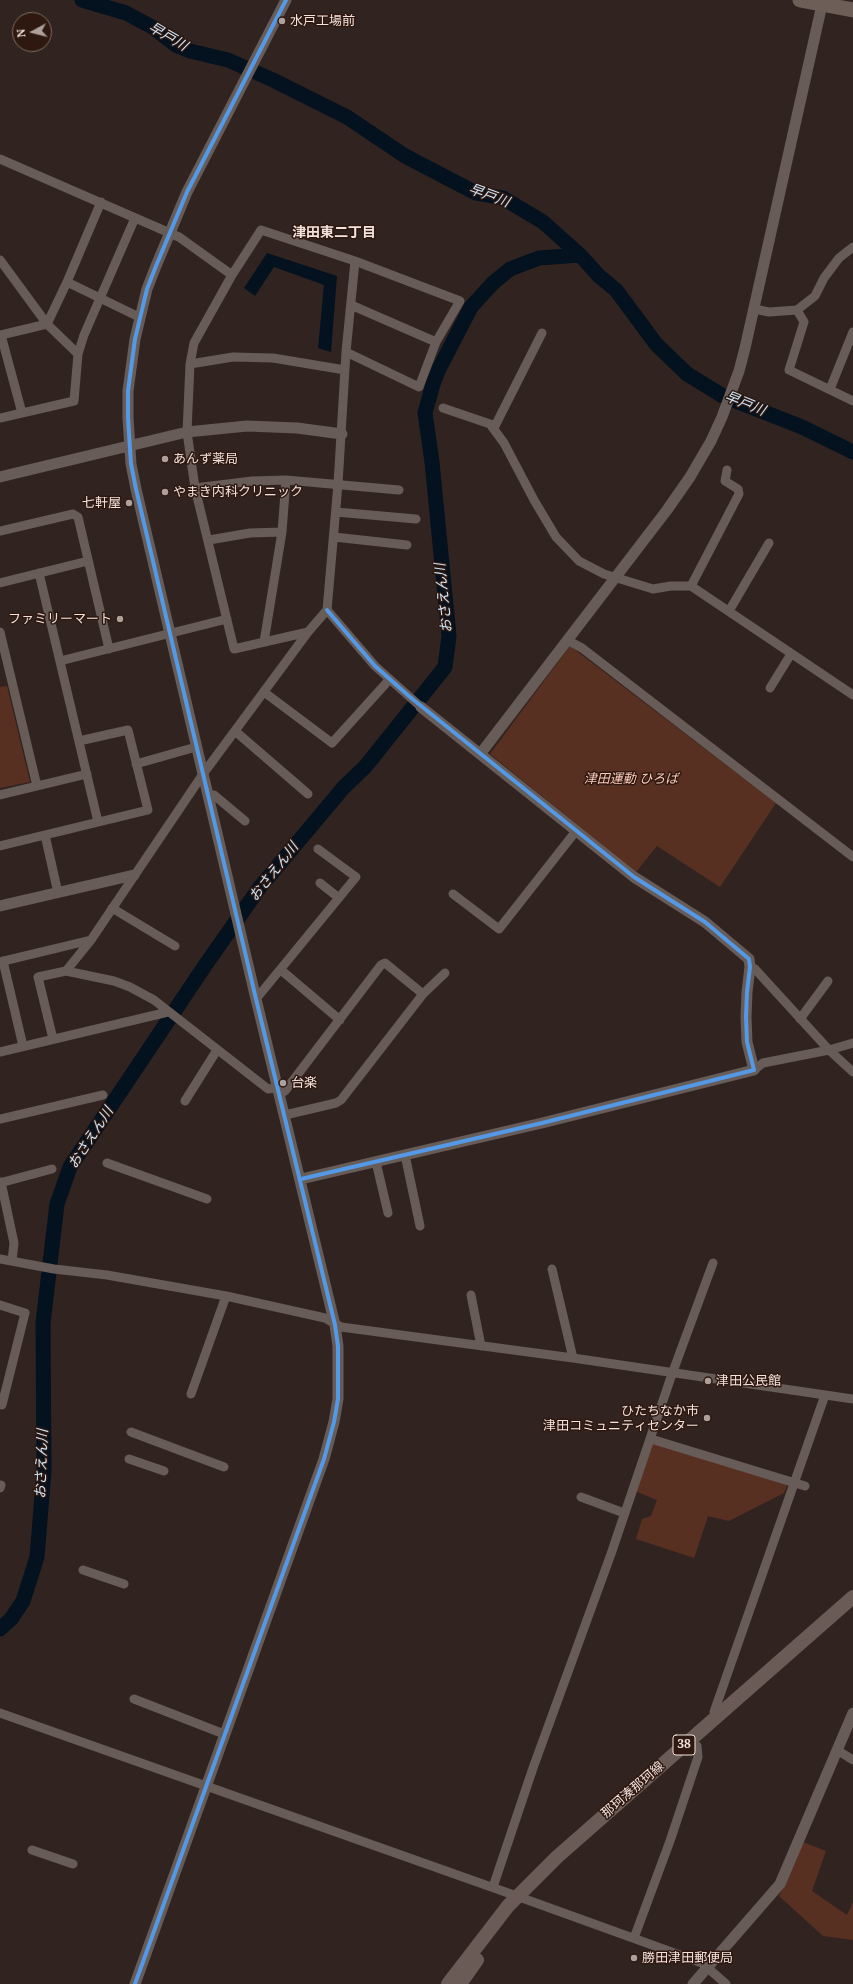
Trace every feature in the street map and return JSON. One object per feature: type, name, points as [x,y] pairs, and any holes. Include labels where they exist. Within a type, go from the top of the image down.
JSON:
[{"type":"highway","points":[[800,0],[823,2],[853,10]]},
{"type":"main road","name":"那珂湊那珂線","points":[[448,1984],[480,1942],[522,1898],[557,1857],[853,1597]]},
{"type":"main road","name":"那珂湊那珂線","points":[[460,1984],[522,1898],[853,1610]]},
{"type":"street","points":[[135,1984],[324,1459],[334,1422],[339,1368],[335,1325],[301,1178],[256,999],[209,796],[196,747],[136,489],[130,445],[128,391],[131,360],[147,289],[187,192],[286,0]]},
{"type":"street","points":[[481,753],[616,578],[690,476],[711,441],[722,417],[741,363],[823,2]]},
{"type":"street","points":[[0,159],[179,237],[232,275]]},
{"type":"street","points":[[47,324],[67,282],[101,202]]},
{"type":"street","points":[[0,418],[74,401],[78,354],[84,335],[135,218]]},
{"type":"street","points":[[308,632],[234,650],[196,488],[188,432],[190,364],[194,344],[232,275],[261,230],[355,261],[460,301],[436,342],[419,387],[346,352]]},
{"type":"street","points":[[754,309],[769,312],[797,310],[815,296],[824,278],[839,258],[853,247]]},
{"type":"street","points":[[0,260],[4,272],[47,324],[78,354]]},
{"type":"street","points":[[66,971],[91,940],[203,774],[308,632],[327,610],[342,434],[346,352],[355,261]]},
{"type":"street","points":[[67,282],[140,317]]},
{"type":"street","points":[[351,305],[436,342]]},
{"type":"street","points":[[797,310],[804,322],[789,370],[853,401]]},
{"type":"street","points":[[22,413],[1,335],[47,324]]},
{"type":"street","points":[[830,389],[853,332]]},
{"type":"street","points":[[494,428],[542,333]]},
{"type":"street","points":[[190,364],[233,357],[273,358],[345,370]]},
{"type":"street","points":[[443,408],[490,424],[494,428],[504,443],[556,537],[579,561],[593,570],[653,589],[671,586],[691,586],[729,610],[791,654],[853,695]]},
{"type":"street","points":[[0,477],[188,432],[247,426],[298,428],[342,434]]},
{"type":"street","points":[[691,586],[739,494],[738,489],[725,481],[727,470]]},
{"type":"street","points":[[196,488],[252,481],[286,480],[399,490]]},
{"type":"street","points":[[264,642],[282,532],[286,480]]},
{"type":"street","points":[[336,512],[416,519]]},
{"type":"street","points":[[0,531],[73,514],[78,517],[109,649]]},
{"type":"street","points":[[209,540],[250,533],[282,532]]},
{"type":"street","points":[[334,537],[407,545]]},
{"type":"street","points":[[729,610],[769,543]]},
{"type":"street","points":[[0,582],[88,561]]},
{"type":"street","points":[[39,573],[98,822]]},
{"type":"street","points":[[327,610],[340,627],[389,680],[421,707],[481,753],[634,877],[668,897],[718,931],[748,960],[750,967],[746,992],[746,1017],[748,1042],[754,1070]]},
{"type":"street","points":[[60,661],[227,620]]},
{"type":"street","points":[[0,632],[37,786]]},
{"type":"street","points":[[567,640],[582,648],[853,857]]},
{"type":"street","points":[[770,688],[791,654]]},
{"type":"street","points":[[264,692],[332,742],[389,680]]},
{"type":"street","points":[[0,846],[148,810],[128,730],[79,740]]},
{"type":"street","points":[[235,731],[308,794]]},
{"type":"street","points":[[136,764],[196,747]]},
{"type":"street","points":[[0,795],[87,774]]},
{"type":"street","points":[[209,796],[214,795],[245,821]]},
{"type":"street","points":[[453,894],[499,929],[576,831]]},
{"type":"street","points":[[45,835],[58,893]]},
{"type":"street","points":[[256,999],[356,877],[318,849]]},
{"type":"street","points":[[0,906],[134,875]]},
{"type":"street","points":[[320,884],[339,898]]},
{"type":"street","points":[[112,908],[175,946]]},
{"type":"street","points":[[23,1046],[1,962],[91,940]]},
{"type":"street","points":[[53,1039],[38,977],[66,971],[130,987],[154,1000],[268,1089],[285,1091],[381,965],[385,963],[423,994]]},
{"type":"street","points":[[750,967],[755,969],[829,1050],[853,1072]]},
{"type":"street","points":[[280,970],[340,1020]]},
{"type":"street","points":[[285,1115],[336,1103],[340,1100],[423,994],[444,973]]},
{"type":"street","points":[[800,1019],[828,981]]},
{"type":"street","points":[[0,1052],[168,1012]]},
{"type":"street","points":[[301,1178],[542,1123],[754,1070],[763,1063],[853,1044]]},
{"type":"street","points":[[185,1101],[217,1050]]},
{"type":"street","points":[[0,1119],[103,1095]]},
{"type":"street","points":[[404,1155],[420,1226]]},
{"type":"street","points":[[376,1162],[388,1213]]},
{"type":"street","points":[[106,1163],[207,1199]]},
{"type":"street","points":[[12,1261],[14,1243],[0,1182],[52,1169]]},
{"type":"street","points":[[0,1259],[54,1269],[107,1275],[226,1296],[325,1318],[335,1325],[853,1399]]},
{"type":"street","points":[[493,1888],[651,1439],[672,1374],[713,1263]]},
{"type":"street","points":[[552,1269],[573,1358]]},
{"type":"street","points":[[191,1394],[226,1296]]},
{"type":"street","points":[[471,1296],[481,1346]]},
{"type":"street","points":[[0,1305],[26,1313],[2,1405]]},
{"type":"street","points":[[716,1717],[714,1712],[825,1395]]},
{"type":"street","points":[[131,1432],[224,1467]]},
{"type":"street","points":[[651,1439],[805,1486]]},
{"type":"street","points":[[129,1459],[164,1471]]},
{"type":"street","points":[[581,1497],[624,1513]]},
{"type":"street","points":[[83,1570],[124,1584]]},
{"type":"street","points":[[134,1699],[224,1734]]},
{"type":"street","points":[[0,1713],[702,1963],[726,1984]]},
{"type":"street","points":[[693,1984],[780,1884],[853,1713]]},
{"type":"street","points":[[634,1938],[696,1764],[698,1757],[697,1746]]},
{"type":"street","points":[[837,1750],[853,1760]]},
{"type":"street","points":[[32,1850],[73,1864]]},
{"type":"green space","name":"津田運動 ひろば","points":[[570,646],[776,803],[720,887],[657,846],[636,872],[490,754]]},
{"type":"green space","points":[[7,686],[30,782],[0,788],[0,687]]},
{"type":"green space","points":[[651,1442],[788,1483],[784,1493],[729,1521],[708,1516],[694,1558],[636,1539],[642,1519],[651,1516],[657,1500],[635,1491]]},
{"type":"green space","points":[[803,1842],[826,1851],[812,1891],[847,1915],[853,1902],[853,1940],[823,1936],[779,1896]]},
{"type":"water","points":[[267,253],[337,276],[331,352],[318,348],[324,285],[274,267],[255,296],[244,288]]},
{"type":"waterway","name":"早戸川","points":[[82,0],[126,13],[154,28],[176,45],[190,51],[228,60],[273,80],[347,117],[405,156],[476,193],[503,198],[543,222],[580,255],[599,276],[616,290],[656,344],[687,374],[723,396],[802,427],[853,452]]},
{"type":"waterway","name":"おさえん川","points":[[0,1629],[11,1619],[23,1601],[37,1557],[44,1471],[43,1323],[57,1204],[70,1167],[204,967],[260,887],[344,787],[365,767],[445,667],[449,636],[432,462],[425,413],[433,384],[439,369],[471,307],[493,283],[510,269],[539,258],[580,255]]},
{"type":"cycle path","points":[[135,1984],[324,1459],[334,1422],[338,1399],[338,1346],[335,1325],[256,999],[136,489],[131,464],[128,418],[128,391],[135,339],[147,289],[187,192],[286,0]]},
{"type":"cycle path","points":[[301,1179],[542,1123],[754,1070],[747,1042],[746,1017],[750,967],[749,959],[705,922],[634,877],[410,697],[375,666],[327,610]]},
{"type":"place","name":"水戸工場前","points":[[282,21]]},
{"type":"place","name":"あんず薬局","points":[[165,459]]},
{"type":"place","name":"やまき内科クリニック","points":[[165,492]]},
{"type":"place","name":"七軒屋","points":[[129,503]]},
{"type":"place","name":"ファミリーマート","points":[[120,619]]},
{"type":"place","name":"台楽","points":[[283,1083]]},
{"type":"place","name":"津田公民館","points":[[708,1381]]},
{"type":"place","name":"ひたちなか市 津田コミュニティセンター","points":[[707,1418]]},
{"type":"place","name":"勝田津田郵便局","points":[[634,1958]]},
{"type":"district","name":"津田東二丁目","points":[[334,233]]}]
